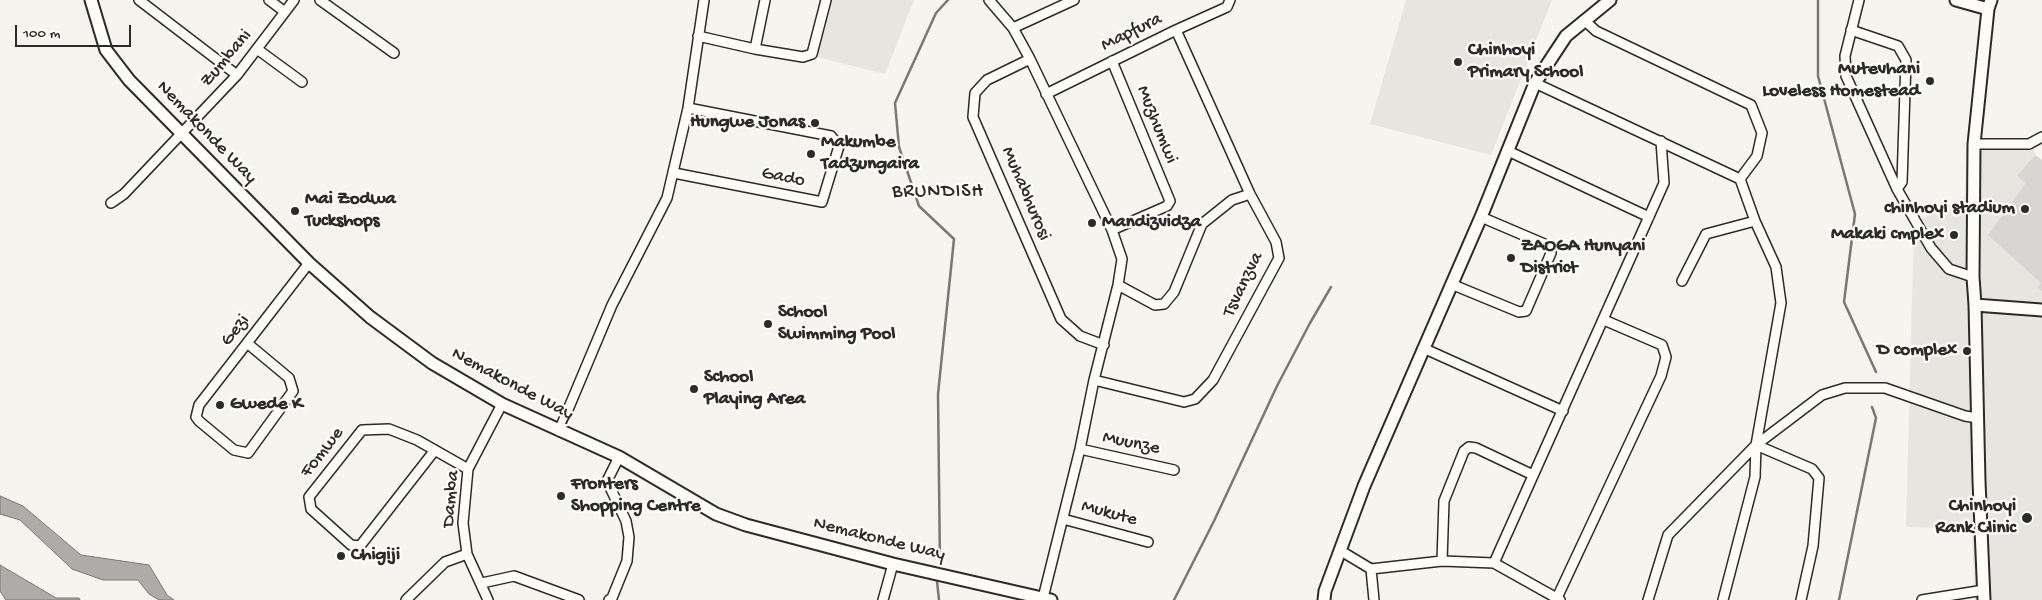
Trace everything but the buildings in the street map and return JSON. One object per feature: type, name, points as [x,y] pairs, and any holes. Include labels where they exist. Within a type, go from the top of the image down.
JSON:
[{"type":"street","name":"Nemakonde Way","points":[[91,0],[106,50],[129,80],[309,263],[370,317],[424,357],[502,404],[619,457],[716,514],[746,525],[893,564],[1047,599]]},
{"type":"street","points":[[139,0],[237,75]]},
{"type":"street","points":[[269,0],[285,12]]},
{"type":"street","name":"Zumbani","points":[[111,203],[124,194],[237,75],[294,0]]},
{"type":"street","points":[[320,0],[394,53]]},
{"type":"street","points":[[559,431],[612,305],[667,198],[688,108],[704,0]]},
{"type":"street","points":[[755,49],[765,0]]},
{"type":"street","points":[[698,36],[755,49],[803,57],[812,54],[826,0]]},
{"type":"street","points":[[989,0],[1013,28],[1030,59],[1112,230],[1122,259],[1118,285],[1094,380],[1047,599]]},
{"type":"street","points":[[1013,28],[1074,0]]},
{"type":"street","name":"Mapfura","points":[[1046,94],[1227,7],[1230,0]]},
{"type":"street","points":[[1324,600],[1325,591],[1364,486],[1480,217],[1535,83],[1566,36],[1610,0]]},
{"type":"street","points":[[1859,0],[1845,56],[1846,76],[1897,189],[1931,248],[1949,269],[1973,277]]},
{"type":"street","points":[[1922,600],[1984,595],[1973,277],[1974,144],[1989,4],[1956,0]]},
{"type":"street","points":[[1584,20],[1596,31],[1751,106],[1762,132],[1757,156],[1740,179]]},
{"type":"street","name":"Tsvanzva","points":[[1094,380],[1184,402],[1195,399],[1213,380],[1279,258],[1276,242],[1250,194],[1176,30]]},
{"type":"street","points":[[1851,30],[1898,46],[1906,60],[1902,182],[1897,189]]},
{"type":"street","points":[[258,49],[302,82]]},
{"type":"street","name":"Muhabhurosi","points":[[1030,59],[987,80],[975,93],[973,116],[1061,319],[1080,336],[1104,345]]},
{"type":"street","name":"Muzhumwi","points":[[1112,61],[1170,201],[1167,206],[1112,230]]},
{"type":"street","points":[[1535,83],[1740,179],[1755,221],[1776,267],[1781,303],[1756,445],[1754,477],[1723,600]]},
{"type":"street","name":"Gado","points":[[674,173],[822,202],[839,146],[831,136],[688,108]]},
{"type":"street","points":[[1974,144],[2029,144],[2042,137]]},
{"type":"street","points":[[1494,563],[1664,183],[1661,141]]},
{"type":"street","points":[[1508,151],[1649,217]]},
{"type":"street","points":[[1118,285],[1155,305],[1164,304],[1174,292],[1202,224],[1232,200],[1250,194]]},
{"type":"street","points":[[1451,284],[1519,312],[1526,311],[1551,253],[1549,246],[1480,217]]},
{"type":"street","points":[[1682,281],[1706,234],[1755,221]]},
{"type":"street","name":"Gezi","points":[[247,343],[289,378],[293,391],[248,453],[234,450],[199,421],[196,417],[199,405],[247,343],[309,263]]},
{"type":"street","points":[[1975,304],[2042,310]]},
{"type":"street","points":[[1341,550],[1371,569],[1442,561],[1494,563],[1557,600],[1661,376],[1666,357],[1662,345],[1604,320]]},
{"type":"street","points":[[1423,348],[1563,411]]},
{"type":"street","points":[[1648,600],[1668,535],[1756,445],[1822,395],[1845,388],[1885,388],[1965,416],[1978,418]]},
{"type":"street","name":"Damba","points":[[488,600],[468,554],[463,523],[468,469],[502,404]]},
{"type":"street","name":"Fomwe","points":[[435,450],[360,546],[351,545],[311,509],[309,498],[362,430],[389,429],[417,440],[435,450],[468,469]]},
{"type":"street","points":[[1756,445],[1812,470],[1819,478],[1813,546],[1801,600]]},
{"type":"street","points":[[1442,561],[1444,501],[1464,451],[1470,447],[1476,448],[1533,475]]},
{"type":"street","name":"Muunze","points":[[1080,449],[1174,470]]},
{"type":"street","points":[[609,600],[612,598],[627,561],[629,537],[626,521],[607,481],[619,457]]},
{"type":"street","name":"Mukute","points":[[1063,519],[1148,542]]},
{"type":"street","points":[[406,600],[445,562],[468,554]]},
{"type":"street","points":[[883,600],[893,564]]},
{"type":"street","points":[[1371,569],[1374,600]]},
{"type":"street","points":[[482,583],[514,576],[579,600]]},
{"type":"shaded area","points":[[831,0],[914,0],[885,74],[817,57]]},
{"type":"shaded area","name":"Chinhoyi Primary School","points":[[1406,0],[1552,0],[1491,155],[1370,124]]},
{"type":"shaded area","points":[[1966,149],[2034,150],[2035,155],[2018,176],[2026,183],[2041,283],[2037,288],[2042,291],[2042,600],[1975,600],[1972,529],[1906,527],[1914,223],[1965,197]]},
{"type":"shaded area","name":"chinhoyi stadium","points":[[2035,155],[2042,160],[2042,291],[2037,288],[2041,283],[1988,235],[2026,183],[2017,176]]},
{"type":"shaded area","points":[[0,496],[23,506],[81,555],[149,565],[167,595],[174,600],[159,600],[149,594],[138,580],[103,580],[72,569],[20,520],[0,514]]},
{"type":"shaded area","points":[[0,565],[56,598],[79,598],[80,600],[6,600],[0,591]]},
{"type":"waterway","points":[[940,567],[938,394],[954,239],[919,206],[899,147],[895,103],[936,13],[948,0]]},
{"type":"waterway","points":[[1818,0],[1818,76],[1855,214],[1844,302],[1876,372]]},
{"type":"waterway","points":[[1174,600],[1214,521],[1277,386],[1331,287]]},
{"type":"waterway","points":[[1839,600],[1876,418],[1872,407]]},
{"type":"waterway","points":[[937,581],[939,600]]},
{"type":"place","name":"Chinhoyi Primary School","points":[[1458,62]]},
{"type":"place","name":"Mutevhani Loveless Homestead","points":[[1930,81]]},
{"type":"place","name":"Hungwe Jonas","points":[[815,123]]},
{"type":"place","name":"Makumbe Tadzungaira","points":[[811,154]]},
{"type":"place","name":"chinhoyi stadium","points":[[2025,209]]},
{"type":"place","name":"Mai Zodwa Tuckshops","points":[[295,211]]},
{"type":"place","name":"Mandizvidza","points":[[1092,223]]},
{"type":"place","name":"Makaki cmplex","points":[[1954,235]]},
{"type":"place","name":"ZAOGA Hunyani District","points":[[1511,258]]},
{"type":"place","name":"School Swimming Pool","points":[[768,324]]},
{"type":"place","name":"D complex","points":[[1967,351]]},
{"type":"place","name":"School Playing Area","points":[[694,389]]},
{"type":"place","name":"Gwede K","points":[[220,405]]},
{"type":"place","name":"Fronters Shopping Centre","points":[[561,496]]},
{"type":"place","name":"Chinhoyi Rank Clinic","points":[[2027,518]]},
{"type":"place","name":"Chigiji","points":[[341,556]]},
{"type":"district","name":"BRUNDISH","points":[[938,193]]}]
